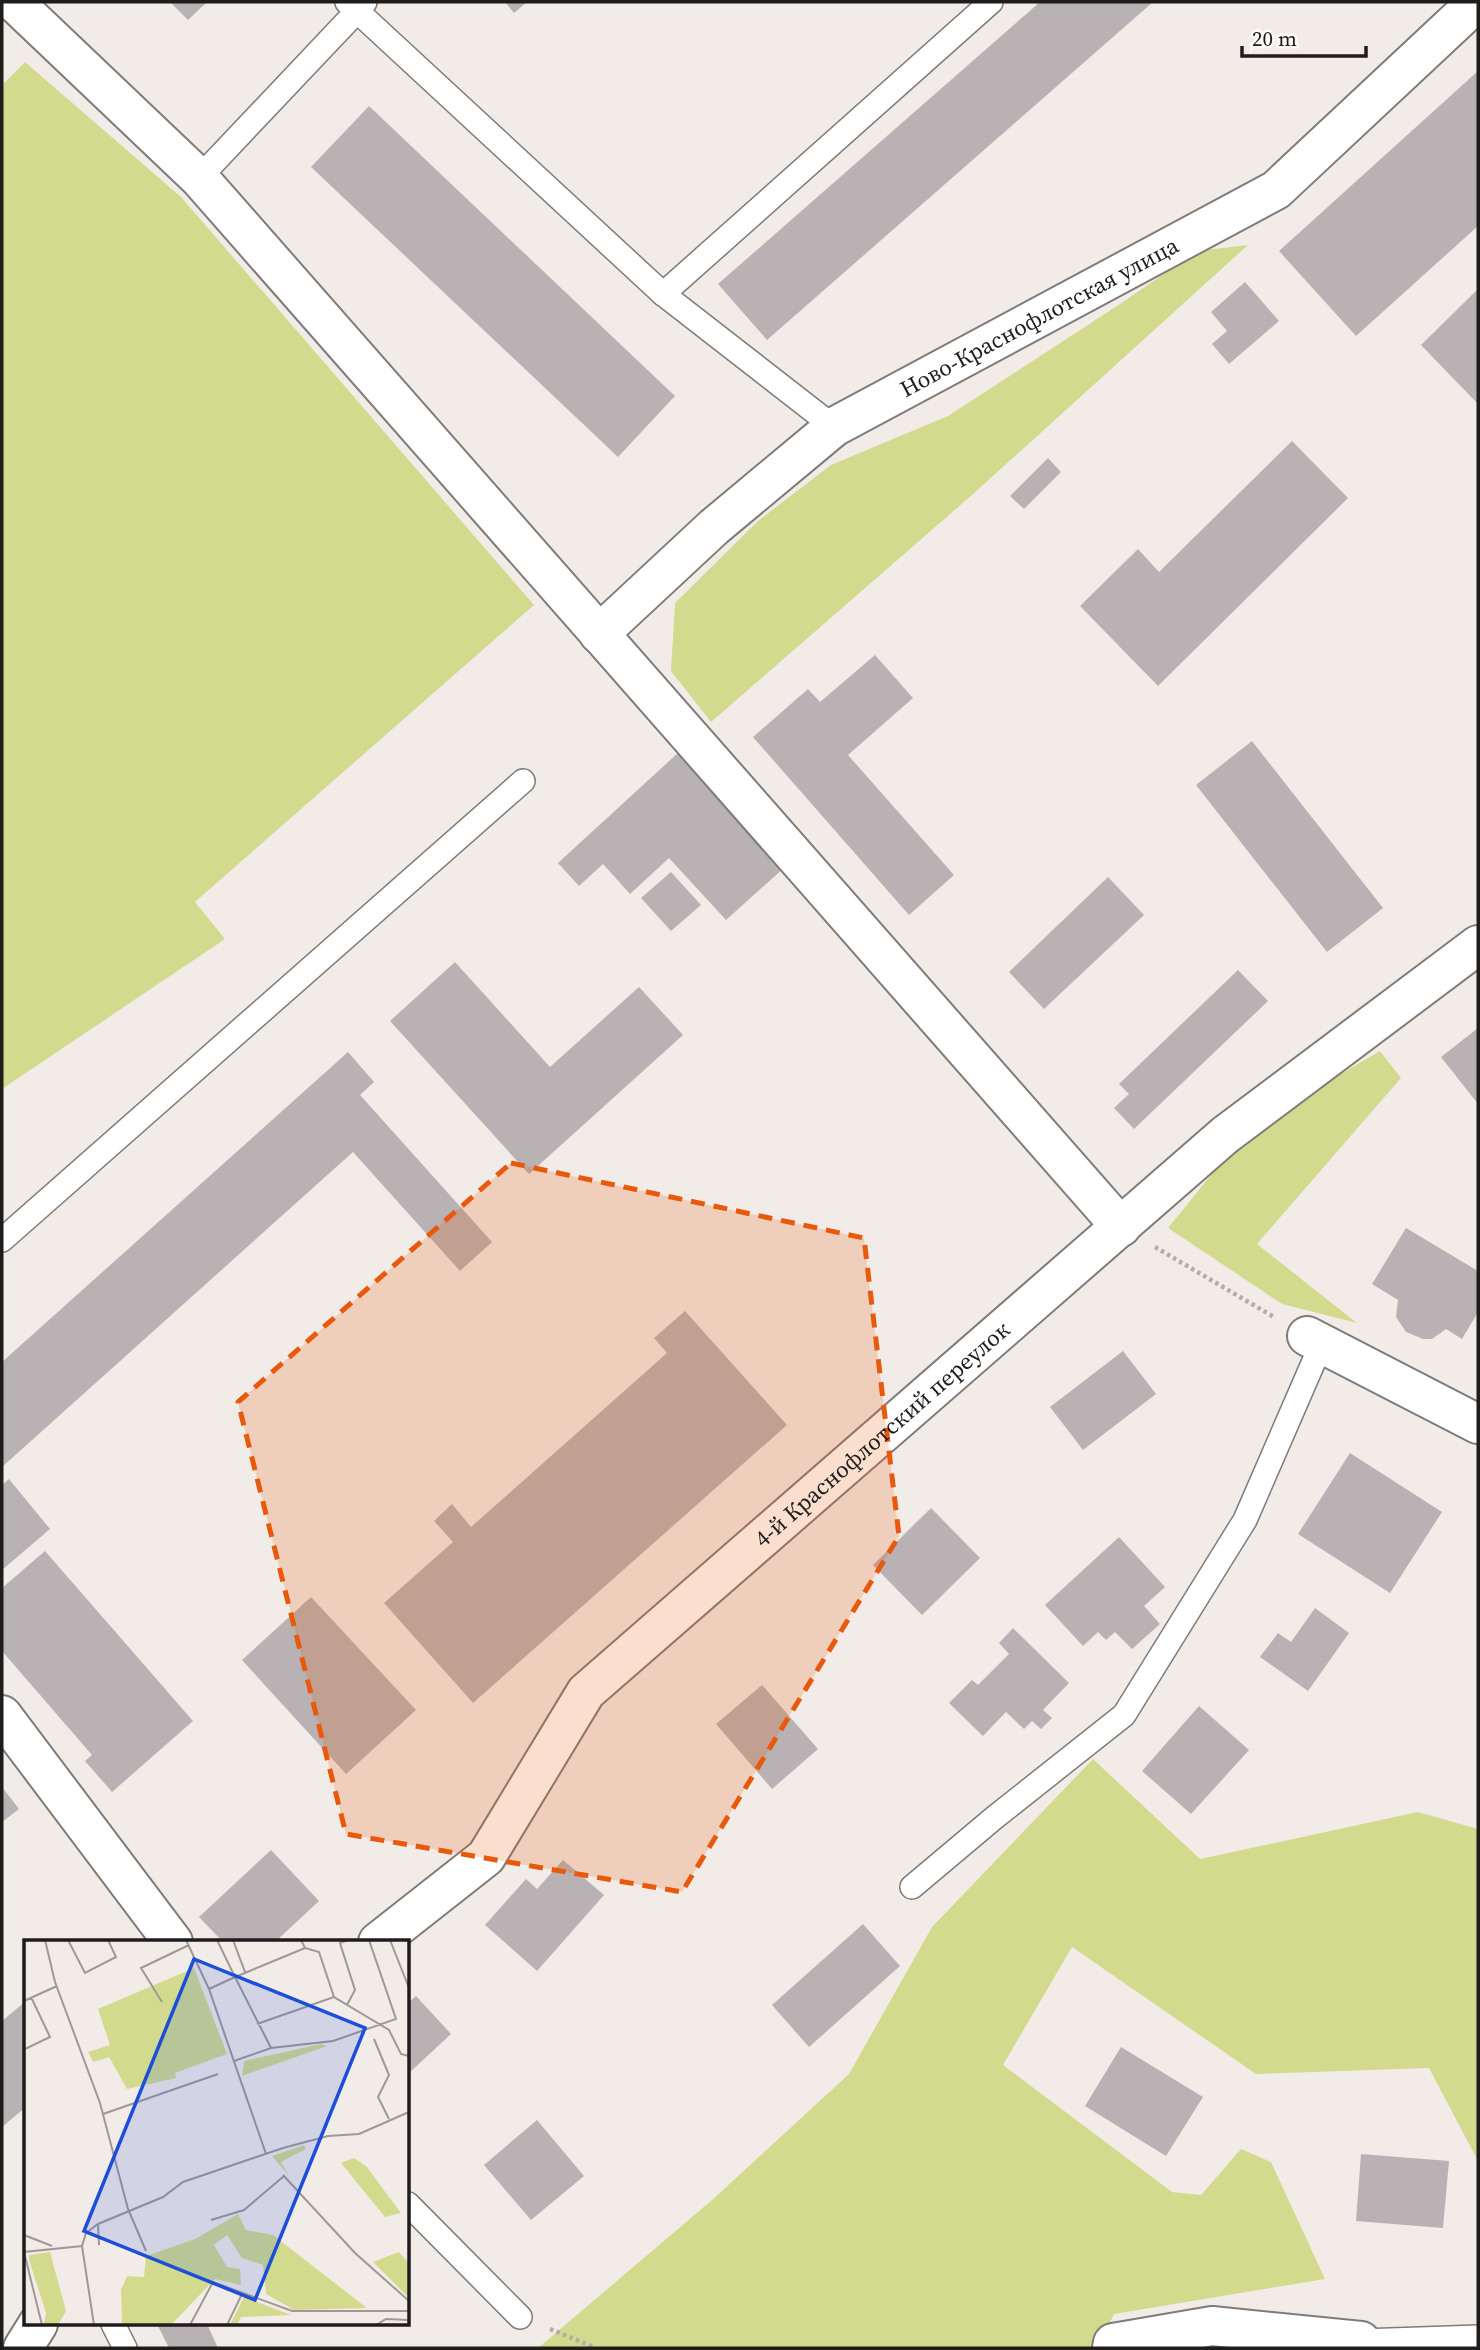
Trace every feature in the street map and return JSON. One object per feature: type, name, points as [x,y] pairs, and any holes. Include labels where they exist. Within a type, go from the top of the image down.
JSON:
[{"type":"street","points":[[14,2],[199,178],[1121,1227]]},
{"type":"street","name":"Ново-Краснофлотская улица","points":[[598,634],[714,527],[834,427],[1276,190],[1477,2]]},
{"type":"street","name":"4-й Краснофлотский переулок","points":[[381,1940],[485,1857],[586,1692],[1224,1135],[1478,945]]},
{"type":"street","points":[[1314,1340],[1478,1424]]},
{"type":"street","points":[[2,1715],[171,1940]]},
{"type":"street","points":[[23,2348],[37,2326]]},
{"type":"street","points":[[1112,2348],[1113,2343],[1212,2326],[1360,2345]]},
{"type":"lane","points":[[663,294],[991,2]]},
{"type":"lane","points":[[199,178],[356,5],[663,294],[834,427]]},
{"type":"lane","points":[[2,1240],[523,781]]},
{"type":"lane","points":[[912,1887],[1124,1715],[1245,1520],[1314,1340]]},
{"type":"lane","points":[[410,2206],[520,2317]]},
{"type":"lane","points":[[114,2326],[125,2348]]},
{"type":"lane","points":[[1360,2345],[1478,2337]]},
{"type":"path","points":[[1121,1227],[1314,1340]]},
{"type":"path","points":[[520,2317],[596,2348]]},
{"type":"highlighted area","points":[[511,1163],[864,1238],[899,1536],[682,1892],[346,1834],[238,1402]]},
{"type":"green space","points":[[25,62],[181,197],[534,605],[195,902],[225,939],[2,1089],[2,85]]},
{"type":"green space","points":[[1248,245],[972,495],[711,722],[671,671],[675,603],[759,520],[831,465],[948,416],[1197,251]]},
{"type":"green space","points":[[1380,1051],[1401,1078],[1257,1244],[1357,1323],[1282,1304],[1168,1228],[1224,1159],[1322,1085]]},
{"type":"green space","points":[[1093,1759],[1200,1859],[1418,1812],[1478,1829],[1478,2161],[1429,2068],[1256,2074],[1072,1947],[1003,2065],[1172,2192],[1201,2195],[1241,2149],[1271,2162],[1325,2279],[1114,2314],[1098,2348],[538,2348],[712,2200],[849,2074],[932,1927]]},
{"type":"building","points":[[170,2],[207,2],[188,20]]},
{"type":"building","points":[[505,2],[527,2],[514,13]]},
{"type":"building","points":[[1040,2],[1153,2],[767,340],[718,284]]},
{"type":"building","points":[[1478,71],[1478,226],[1356,336],[1279,251]]},
{"type":"building","points":[[369,106],[675,396],[618,457],[311,167]]},
{"type":"building","points":[[1245,282],[1279,321],[1229,364],[1212,344],[1227,331],[1211,312]]},
{"type":"building","points":[[1478,289],[1478,404],[1421,345]]},
{"type":"building","points":[[1292,441],[1348,498],[1158,686],[1080,606],[1138,549],[1159,572]]},
{"type":"building","points":[[1048,458],[1061,472],[1024,509],[1010,496]]},
{"type":"building","points":[[875,655],[913,698],[848,755],[954,875],[909,915],[753,737],[808,689],[820,702]]},
{"type":"building","points":[[1252,741],[1383,908],[1327,952],[1196,785]]},
{"type":"building","points":[[679,752],[785,867],[726,920],[669,858],[630,894],[603,864],[579,886],[558,863]]},
{"type":"building","points":[[671,872],[701,905],[671,931],[641,898]]},
{"type":"building","points":[[1108,877],[1144,915],[1044,1009],[1009,972]]},
{"type":"building","points":[[455,962],[550,1067],[639,987],[683,1035],[529,1174],[390,1021]]},
{"type":"building","points":[[1238,970],[1268,1001],[1134,1129],[1114,1108],[1129,1094],[1119,1084]]},
{"type":"building","points":[[1478,1028],[1478,1104],[1441,1057]]},
{"type":"building","points":[[348,1052],[374,1082],[360,1095],[492,1242],[460,1271],[353,1152],[2,1467],[2,1362]]},
{"type":"building","points":[[1406,1228],[1478,1271],[1478,1312],[1462,1339],[1446,1329],[1432,1339],[1423,1339],[1406,1332],[1396,1317],[1398,1300],[1372,1284]]},
{"type":"building","points":[[685,1311],[787,1425],[473,1703],[384,1603],[453,1542],[434,1521],[452,1504],[471,1527],[667,1353],[654,1338]]},
{"type":"building","points":[[1123,1351],[1156,1394],[1083,1450],[1050,1407]]},
{"type":"building","points":[[1350,1453],[1442,1512],[1390,1593],[1298,1534]]},
{"type":"building","points":[[9,1479],[50,1529],[2,1570],[2,1485]]},
{"type":"building","points":[[931,1508],[980,1558],[922,1615],[873,1565]]},
{"type":"building","points":[[1119,1537],[1165,1587],[1144,1606],[1160,1624],[1132,1649],[1115,1632],[1106,1640],[1098,1632],[1083,1646],[1045,1605]]},
{"type":"building","points":[[45,1551],[193,1721],[112,1792],[85,1761],[92,1755],[2,1651],[2,1588]]},
{"type":"building","points":[[311,1597],[416,1710],[346,1774],[242,1660]]},
{"type":"building","points":[[1315,1608],[1349,1633],[1308,1691],[1260,1657],[1278,1633],[1291,1642]]},
{"type":"building","points":[[1013,1628],[1069,1683],[1043,1710],[1052,1718],[1041,1729],[1032,1721],[1024,1729],[1006,1712],[983,1736],[949,1703],[972,1680],[978,1685],[1009,1654],[999,1643]]},
{"type":"building","points":[[762,1685],[818,1749],[772,1789],[716,1724]]},
{"type":"building","points":[[1199,1706],[1249,1750],[1191,1814],[1142,1771]]},
{"type":"building","points":[[2,1787],[19,1809],[2,1822]]},
{"type":"building","points":[[271,1850],[319,1901],[277,1940],[221,1940],[199,1917]]},
{"type":"building","points":[[563,1860],[604,1895],[537,1971],[485,1925],[526,1879],[537,1889]]},
{"type":"building","points":[[863,1924],[900,1966],[809,2047],[772,2005]]},
{"type":"building","points":[[416,1996],[451,2034],[410,2072],[410,2001]]},
{"type":"building","points":[[24,2003],[24,2109],[2,2127],[2,2021]]},
{"type":"building","points":[[1121,2047],[1203,2097],[1166,2156],[1085,2106]]},
{"type":"building","points":[[537,2120],[584,2176],[531,2220],[484,2165]]},
{"type":"building","points":[[1361,2154],[1449,2161],[1443,2228],[1356,2221]]},
{"type":"building","points":[[158,2326],[208,2326],[218,2348],[169,2348]]}]
